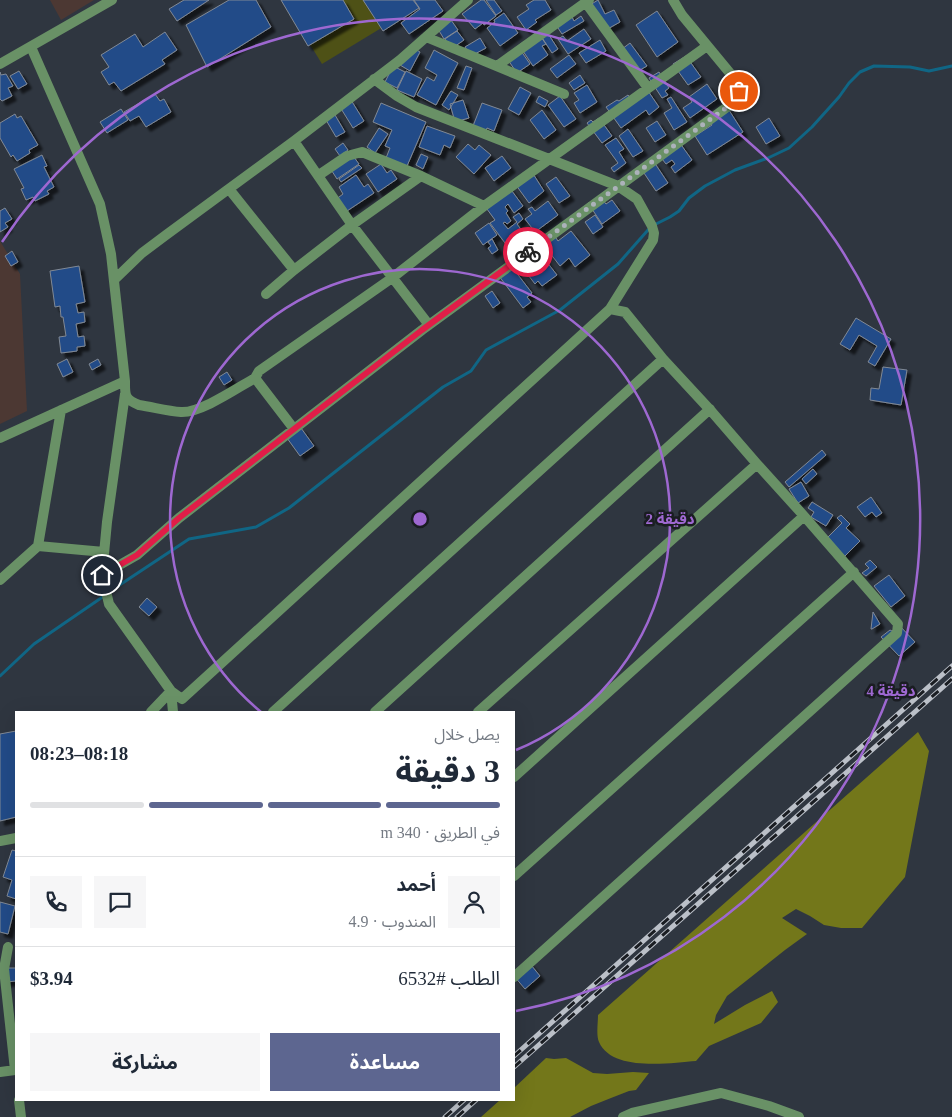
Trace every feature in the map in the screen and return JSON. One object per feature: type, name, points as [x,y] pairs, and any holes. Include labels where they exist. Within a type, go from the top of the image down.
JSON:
[{"type":"street","points":[[0,64],[112,0]]},
{"type":"street","points":[[114,280],[142,253],[400,60],[468,0]]},
{"type":"street","points":[[102,575],[137,555],[179,518],[429,325],[734,102],[739,91],[734,78],[682,15],[674,0]]},
{"type":"street","points":[[497,66],[588,1],[648,88]]},
{"type":"street","points":[[426,37],[564,94]]},
{"type":"street","points":[[125,394],[129,400],[139,405],[182,412],[191,411],[255,378],[259,371],[392,278],[484,206],[707,46]]},
{"type":"street","points":[[31,47],[100,204],[111,254],[125,371],[125,394],[107,522],[102,575],[109,604],[171,691],[182,699],[610,309],[653,240],[652,226],[637,199],[618,186],[416,107],[374,79]]},
{"type":"street","points":[[294,140],[352,225],[429,325]]},
{"type":"street","points":[[319,175],[347,156],[362,152],[421,176],[484,206]]},
{"type":"street","points":[[266,294],[352,225],[421,176]]},
{"type":"street","points":[[228,188],[294,270]]},
{"type":"street","points":[[515,976],[897,633],[898,624],[854,572],[710,409],[663,359],[625,312],[610,309]]},
{"type":"street","points":[[274,711],[663,359]]},
{"type":"street","points":[[255,378],[294,429]]},
{"type":"street","points":[[0,438],[125,381]]},
{"type":"street","points":[[375,711],[710,409]]},
{"type":"street","points":[[0,580],[38,546],[61,410]]},
{"type":"street","points":[[479,711],[757,464]]},
{"type":"street","points":[[515,776],[804,516]]},
{"type":"street","points":[[38,546],[104,552]]},
{"type":"street","points":[[515,875],[854,572]]},
{"type":"street","points":[[152,711],[171,691]]},
{"type":"street","points":[[171,691],[173,711]]},
{"type":"street","points":[[0,841],[15,838]]},
{"type":"street","points":[[8,947],[4,969],[15,1065]]},
{"type":"street","points":[[0,1072],[15,1074]]},
{"type":"street","points":[[623,1117],[632,1113],[721,1093],[769,1106],[799,1117]]},
{"type":"street","points":[[19,1101],[21,1117]]},
{"type":"shaded area","points":[[50,0],[94,0],[61,20]]},
{"type":"shaded area","points":[[283,0],[366,0],[383,27],[322,64]]},
{"type":"shaded area","points":[[0,241],[20,274],[27,411],[0,424]]},
{"type":"shaded area","points":[[918,732],[929,751],[905,877],[862,928],[841,928],[824,925],[796,909],[782,918],[807,934],[727,996],[716,1015],[714,1024],[772,991],[778,1002],[761,1023],[709,1046],[696,1061],[643,1064],[616,1058],[606,1052],[598,1039],[598,1015]]},
{"type":"shaded area","points":[[546,1058],[566,1058],[593,1073],[649,1073],[636,1090],[591,1106],[570,1117],[481,1117],[499,1101],[515,1101],[515,1087]]},
{"type":"building","points":[[184,0],[209,0],[177,21],[169,9]]},
{"type":"building","points":[[229,0],[256,0],[271,27],[207,67],[186,25]]},
{"type":"building","points":[[281,0],[343,0],[354,19],[308,46]]},
{"type":"building","points":[[363,0],[413,0],[419,8],[383,31]]},
{"type":"building","points":[[414,0],[435,0],[443,11],[409,34],[401,23],[420,9]]},
{"type":"building","points":[[481,0],[484,0],[496,16],[475,29],[462,14]]},
{"type":"building","points":[[486,0],[494,0],[502,11],[496,15]]},
{"type":"building","points":[[534,0],[545,0],[551,10],[535,20],[537,22],[526,30],[517,17],[529,9],[526,5]]},
{"type":"building","points":[[598,0],[605,14],[614,10],[620,22],[604,31],[590,5]]},
{"type":"building","points":[[657,11],[678,42],[657,57],[636,25]]},
{"type":"building","points":[[504,13],[518,33],[500,46],[487,28]]},
{"type":"building","points":[[570,13],[574,21],[581,16],[584,21],[562,34],[554,22]]},
{"type":"building","points":[[451,20],[458,30],[444,39],[438,29]]},
{"type":"building","points":[[584,29],[591,39],[568,54],[558,39],[563,36],[567,41]]},
{"type":"building","points":[[457,31],[464,40],[451,49],[445,39]]},
{"type":"building","points":[[165,32],[177,50],[162,60],[165,64],[121,91],[114,82],[109,85],[101,72],[109,67],[101,55],[135,34],[143,47]]},
{"type":"building","points":[[547,32],[558,49],[552,53],[541,36]]},
{"type":"building","points":[[538,33],[546,44],[542,46],[548,55],[533,66],[519,45]]},
{"type":"building","points":[[480,38],[486,48],[471,56],[465,47]]},
{"type":"building","points":[[600,40],[606,51],[586,63],[579,53]]},
{"type":"building","points":[[630,43],[647,66],[640,70],[618,52]]},
{"type":"building","points":[[410,46],[420,52],[410,71],[400,65]]},
{"type":"building","points":[[434,50],[458,63],[436,105],[417,95],[427,77],[434,81],[437,75],[425,68]]},
{"type":"building","points":[[521,51],[530,64],[517,73],[508,60]]},
{"type":"building","points":[[569,55],[576,64],[557,78],[550,69]]},
{"type":"building","points":[[686,56],[701,77],[688,85],[673,64]]},
{"type":"building","points":[[393,66],[405,72],[397,88],[385,82]]},
{"type":"building","points":[[466,66],[472,68],[464,90],[457,88]]},
{"type":"building","points":[[19,71],[27,84],[18,89],[10,76]]},
{"type":"building","points":[[406,71],[422,79],[414,97],[397,90]]},
{"type":"building","points":[[0,72],[1,75],[6,74],[13,86],[8,88],[12,96],[2,101],[0,99]]},
{"type":"building","points":[[659,72],[669,88],[665,91],[668,95],[662,98],[649,78]]},
{"type":"building","points":[[580,75],[585,83],[574,90],[569,83]]},
{"type":"building","points":[[707,84],[717,99],[690,118],[683,108],[692,102],[689,97]]},
{"type":"building","points":[[587,85],[597,102],[580,113],[574,103],[579,100],[574,93]]},
{"type":"building","points":[[520,87],[531,93],[519,115],[508,109]]},
{"type":"building","points":[[646,88],[659,107],[649,115],[646,110],[621,128],[606,107],[628,95],[631,99]]},
{"type":"building","points":[[451,91],[458,95],[449,110],[442,105]]},
{"type":"building","points":[[155,94],[160,101],[164,99],[171,112],[146,127],[139,116],[130,121],[124,112]]},
{"type":"building","points":[[539,96],[548,101],[545,107],[536,102]]},
{"type":"building","points":[[560,96],[576,119],[564,127],[548,105]]},
{"type":"building","points":[[671,97],[687,122],[674,130],[664,113],[672,108],[667,99]]},
{"type":"building","points":[[351,100],[364,121],[353,128],[340,107]]},
{"type":"building","points":[[463,100],[469,118],[455,122],[450,104]]},
{"type":"building","points":[[381,103],[426,122],[407,166],[386,158],[390,148],[385,146],[392,130],[373,122]]},
{"type":"building","points":[[482,103],[502,110],[494,131],[487,128],[486,131],[473,126]]},
{"type":"building","points":[[727,107],[743,132],[707,155],[695,136],[712,125],[708,119]]},
{"type":"building","points":[[121,109],[128,120],[107,133],[100,122]]},
{"type":"building","points":[[542,110],[556,130],[544,139],[530,120]]},
{"type":"building","points":[[15,114],[17,118],[21,116],[38,145],[29,150],[30,153],[17,161],[13,155],[11,157],[0,138],[0,123]]},
{"type":"building","points":[[335,115],[345,132],[336,137],[326,120]]},
{"type":"building","points":[[599,118],[612,136],[602,143],[587,123]]},
{"type":"building","points":[[769,118],[780,136],[766,144],[756,127]]},
{"type":"building","points":[[657,121],[666,135],[655,142],[646,128]]},
{"type":"building","points":[[427,126],[455,136],[450,148],[444,145],[440,155],[419,147]]},
{"type":"building","points":[[379,128],[388,134],[375,153],[367,147]]},
{"type":"building","points":[[628,129],[643,151],[633,157],[619,136]]},
{"type":"building","points":[[616,138],[624,149],[619,152],[626,163],[614,172],[611,168],[618,163],[605,145]]},
{"type":"building","points":[[677,139],[692,160],[675,173],[671,167],[675,164],[672,160],[666,164],[659,155]]},
{"type":"building","points":[[343,143],[348,150],[340,156],[335,149]]},
{"type":"building","points":[[468,144],[475,150],[479,145],[491,155],[474,174],[456,157]]},
{"type":"building","points":[[351,153],[359,164],[337,179],[330,168]]},
{"type":"building","points":[[421,154],[428,157],[423,169],[416,165]]},
{"type":"building","points":[[42,155],[47,166],[44,167],[54,187],[47,191],[49,194],[35,201],[33,197],[26,200],[21,189],[24,188],[14,169]]},
{"type":"building","points":[[502,156],[511,168],[494,181],[485,168]]},
{"type":"building","points":[[654,162],[668,183],[656,191],[642,170]]},
{"type":"building","points":[[381,164],[387,173],[391,170],[397,179],[378,192],[366,174]]},
{"type":"building","points":[[359,165],[362,168],[341,182],[339,179]]},
{"type":"building","points":[[530,169],[544,191],[529,203],[513,181]]},
{"type":"building","points":[[356,175],[364,187],[368,184],[374,193],[344,213],[335,200],[343,194],[339,187]]},
{"type":"building","points":[[556,177],[570,196],[559,203],[546,184]]},
{"type":"building","points":[[509,187],[523,206],[514,213],[508,204],[505,207],[508,211],[506,213],[511,221],[507,224],[503,223],[508,229],[517,222],[513,217],[519,213],[523,219],[517,224],[525,235],[508,247],[490,223],[495,220],[484,205]]},
{"type":"building","points":[[602,199],[606,204],[612,200],[620,211],[602,224],[588,203]]},
{"type":"building","points":[[548,201],[558,215],[535,232],[525,219],[532,214],[528,209],[532,207],[535,211]]},
{"type":"building","points":[[5,208],[12,219],[5,223],[8,227],[0,232],[0,211]]},
{"type":"building","points":[[595,215],[603,227],[593,234],[585,222]]},
{"type":"building","points":[[489,223],[497,235],[483,245],[475,233]]},
{"type":"building","points":[[571,231],[590,255],[575,267],[569,258],[560,266],[543,244],[554,235],[558,241]]},
{"type":"building","points":[[492,239],[498,250],[492,254],[488,248],[491,246],[488,242]]},
{"type":"building","points":[[12,251],[18,262],[11,266],[5,256]]},
{"type":"building","points":[[530,254],[536,262],[543,257],[557,275],[542,286],[538,281],[535,284],[519,263]]},
{"type":"building","points":[[79,266],[85,302],[76,304],[78,313],[84,312],[85,322],[76,324],[78,337],[84,336],[85,346],[77,347],[77,351],[61,353],[59,337],[66,336],[60,306],[55,307],[50,271]]},
{"type":"building","points":[[512,267],[532,293],[527,297],[531,302],[523,308],[499,276]]},
{"type":"building","points":[[492,291],[500,303],[493,308],[485,296]]},
{"type":"building","points":[[856,318],[891,339],[875,366],[868,362],[877,346],[859,335],[850,350],[840,344]]},
{"type":"building","points":[[67,359],[73,372],[63,377],[57,364]]},
{"type":"building","points":[[98,359],[101,365],[92,370],[89,364]]},
{"type":"building","points":[[883,367],[907,370],[901,405],[870,400],[871,388],[879,389]]},
{"type":"building","points":[[227,372],[232,380],[224,385],[219,377]]},
{"type":"building","points":[[301,428],[314,446],[300,456],[287,438]]},
{"type":"building","points":[[822,450],[826,455],[789,487],[785,482]]},
{"type":"building","points":[[813,469],[817,474],[806,484],[802,479]]},
{"type":"building","points":[[801,482],[809,496],[798,503],[789,489]]},
{"type":"building","points":[[871,497],[882,513],[876,517],[872,512],[865,517],[857,507]]},
{"type":"building","points":[[812,502],[833,515],[826,526],[811,517],[814,512],[808,508]]},
{"type":"building","points":[[841,515],[850,524],[846,528],[860,541],[843,558],[825,540],[842,523],[837,518]]},
{"type":"building","points":[[870,560],[877,567],[866,576],[862,573],[869,568],[865,564]]},
{"type":"building","points":[[889,575],[905,596],[891,607],[874,586]]},
{"type":"building","points":[[147,598],[157,607],[149,616],[139,607]]},
{"type":"building","points":[[873,612],[880,624],[871,629]]},
{"type":"building","points":[[899,625],[915,642],[899,656],[881,637]]},
{"type":"building","points":[[15,731],[15,817],[0,821],[0,734]]},
{"type":"building","points":[[12,850],[15,851],[15,899],[7,896],[12,880],[3,877]]},
{"type":"building","points":[[0,902],[15,906],[8,934],[0,932]]},
{"type":"building","points":[[527,960],[540,976],[525,989],[515,975]]},
{"type":"building","points":[[5,968],[15,968],[15,981],[6,982]]},
{"type":"waterway","points":[[109,592],[189,539],[256,527],[289,508],[443,387],[471,371],[486,350],[560,310],[618,264],[648,230],[679,211],[689,198],[705,186],[735,170],[789,148],[812,127],[860,72],[874,66],[910,67],[929,71],[952,66]]},
{"type":"waterway","points":[[0,676],[34,644],[104,596]]},
{"type":"railway","points":[[515,1055],[952,666]]},
{"type":"railway","points":[[515,1066],[952,679]]},
{"type":"railway","points":[[445,1117],[463,1101]]},
{"type":"railway","points":[[457,1117],[475,1101]]},
{"type":"way so far","points":[[528,252],[734,102],[739,91]]},
{"type":"route","points":[[102,575],[137,555],[179,518],[422,330],[528,252]]}]
